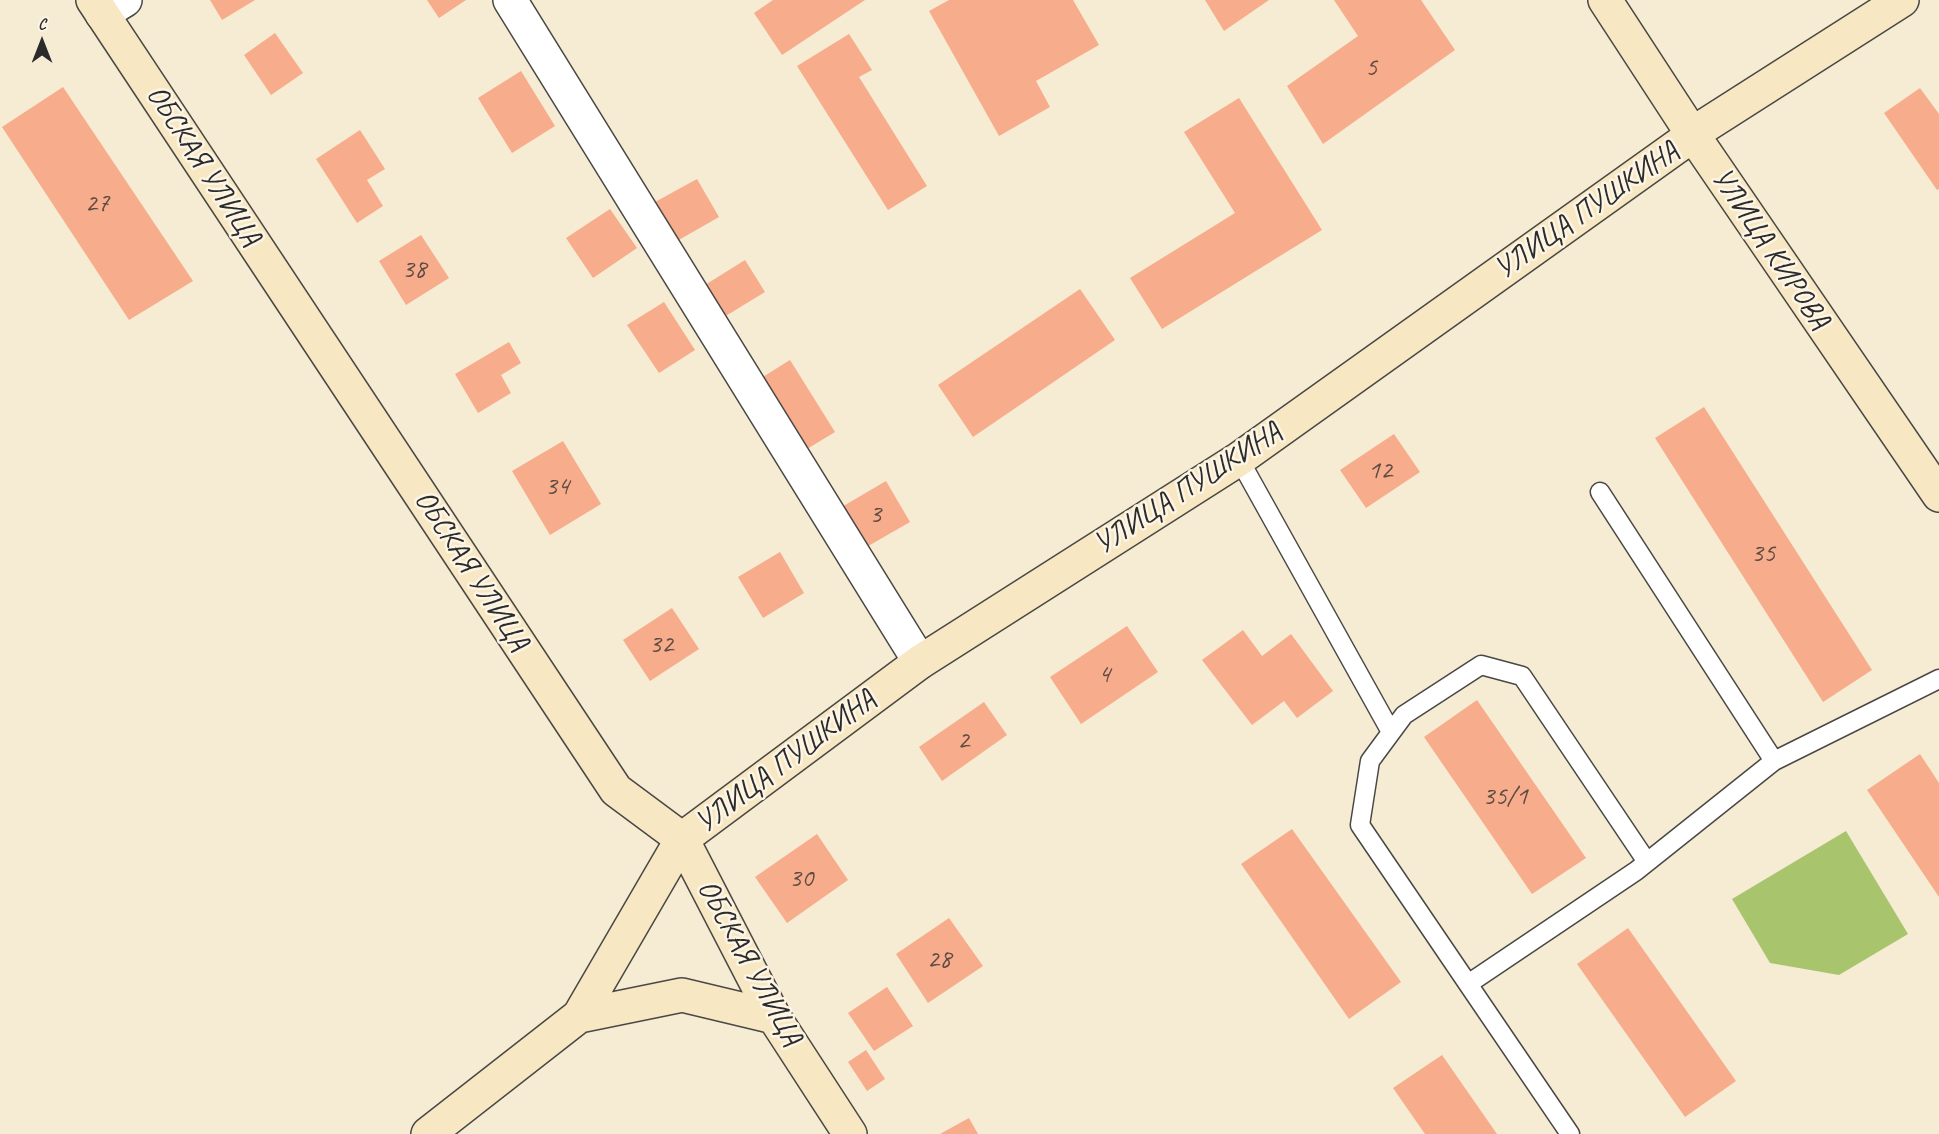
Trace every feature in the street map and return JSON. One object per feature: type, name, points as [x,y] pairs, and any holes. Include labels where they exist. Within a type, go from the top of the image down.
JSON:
[{"type":"street","points":[[510,0],[920,662]]},
{"type":"street","name":"УЛИЦА КИРОВА","points":[[1605,0],[1693,135],[1939,495]]},
{"type":"street","name":"УЛИЦА ПУШКИНА","points":[[682,839],[920,662],[1239,459],[1693,135],[1902,0]]},
{"type":"street","name":"ОБСКАЯ УЛИЦА","points":[[107,5],[616,790],[682,839],[774,1017],[850,1134]]},
{"type":"street","points":[[428,1134],[579,1016],[682,839]]},
{"type":"street","points":[[579,1016],[682,995],[774,1017]]},
{"type":"lane","points":[[1239,459],[1391,732]]},
{"type":"lane","points":[[1600,492],[1774,761]]},
{"type":"lane","points":[[1570,1134],[1360,825],[1370,761],[1404,715],[1481,665],[1522,676],[1647,862]]},
{"type":"lane","points":[[1468,984],[1647,862],[1774,761],[1939,679]]},
{"type":"green space","points":[[1846,831],[1908,934],[1839,975],[1770,963],[1732,899]]},
{"type":"building","points":[[210,0],[255,0],[222,20]]},
{"type":"building","points":[[427,0],[466,0],[439,18]]},
{"type":"building","points":[[773,0],[865,0],[782,55],[754,13]]},
{"type":"building","points":[[949,0],[1073,0],[1099,45],[1036,81],[1050,107],[999,136],[929,11]]},
{"type":"building","points":[[1205,0],[1269,0],[1224,31]]},
{"type":"building","points":[[1334,0],[1421,0],[1455,50],[1323,144],[1287,86],[1358,36]]},
{"type":"building","points":[[275,33],[303,73],[271,95],[244,55]]},
{"type":"building","points":[[849,34],[872,70],[859,77],[927,186],[888,210],[797,66]]},
{"type":"building","points":[[521,71],[555,126],[512,153],[478,98]]},
{"type":"building","points":[[63,87],[193,281],[129,320],[2,127]]},
{"type":"building","points":[[1920,88],[1939,114],[1939,189],[1937,190],[1884,113]]},
{"type":"building","points":[[1239,98],[1322,230],[1162,329],[1130,278],[1235,213],[1184,132]]},
{"type":"building","points":[[360,130],[385,169],[367,180],[383,206],[357,223],[316,159]]},
{"type":"building","points":[[697,179],[719,217],[677,241],[655,202]]},
{"type":"building","points":[[610,209],[637,248],[593,278],[566,238]]},
{"type":"building","points":[[421,235],[449,278],[406,305],[379,261]]},
{"type":"building","points":[[745,260],[765,292],[724,317],[705,285]]},
{"type":"building","points":[[1080,289],[1115,340],[973,437],[938,385]]},
{"type":"building","points":[[664,302],[695,350],[659,373],[627,325]]},
{"type":"building","points":[[509,342],[521,363],[501,375],[511,393],[478,413],[455,374]]},
{"type":"building","points":[[790,360],[835,432],[802,452],[758,380]]},
{"type":"building","points":[[1704,407],[1872,670],[1823,702],[1655,438]]},
{"type":"building","points":[[1394,434],[1420,472],[1366,508],[1340,470]]},
{"type":"building","points":[[563,441],[601,504],[550,535],[512,471]]},
{"type":"building","points":[[886,481],[910,522],[863,549],[840,508]]},
{"type":"building","points":[[780,552],[804,593],[763,618],[738,577]]},
{"type":"building","points":[[672,608],[699,649],[650,681],[623,640]]},
{"type":"building","points":[[1127,626],[1158,672],[1081,724],[1050,677]]},
{"type":"building","points":[[1243,630],[1262,656],[1291,634],[1333,691],[1297,718],[1284,701],[1252,725],[1202,660]]},
{"type":"building","points":[[1477,700],[1586,858],[1532,894],[1424,737]]},
{"type":"building","points":[[984,702],[1007,735],[942,781],[919,747]]},
{"type":"building","points":[[1920,754],[1939,783],[1939,897],[1867,790]]},
{"type":"building","points":[[1292,829],[1401,982],[1349,1019],[1241,864]]},
{"type":"building","points":[[817,834],[848,880],[787,923],[755,877]]},
{"type":"building","points":[[949,918],[983,966],[928,1003],[896,954]]},
{"type":"building","points":[[1628,928],[1736,1081],[1685,1117],[1577,964]]},
{"type":"building","points":[[887,987],[913,1026],[874,1051],[848,1013]]},
{"type":"building","points":[[866,1050],[885,1079],[867,1091],[848,1062]]},
{"type":"building","points":[[1442,1055],[1497,1134],[1425,1134],[1393,1088]]},
{"type":"building","points":[[969,1118],[978,1134],[940,1134]]}]
